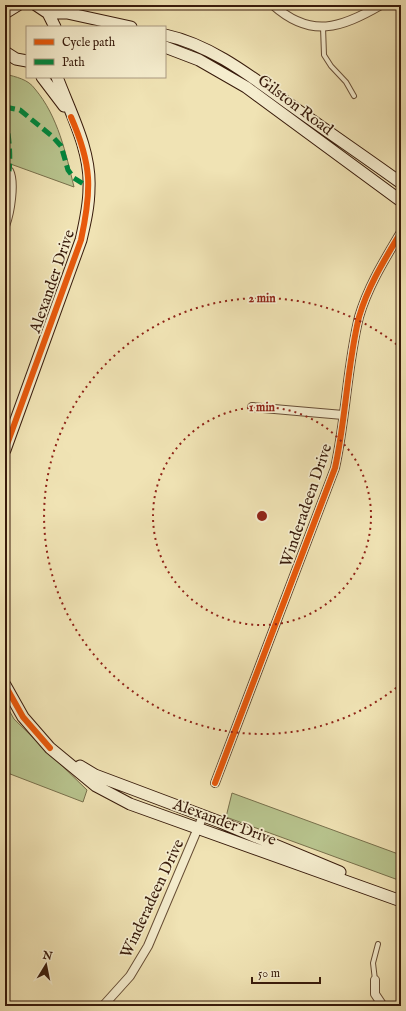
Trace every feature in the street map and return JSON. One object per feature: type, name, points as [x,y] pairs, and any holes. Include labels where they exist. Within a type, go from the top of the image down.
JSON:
[{"type":"main road","points":[[5,13],[18,5]]},
{"type":"main road","points":[[36,5],[48,13],[54,26]]},
{"type":"main road","points":[[48,13],[67,13],[126,26]]},
{"type":"main road","name":"Gilston Road","points":[[166,35],[214,55],[248,75],[401,183]]},
{"type":"main road","name":"Gilston Road","points":[[166,46],[199,60],[246,87],[401,201]]},
{"type":"main road","points":[[6,54],[26,62]]},
{"type":"main road","name":"Alexander Drive","points":[[43,78],[71,116]]},
{"type":"main road","name":"Alexander Drive","points":[[5,450],[81,240],[87,212],[90,188],[81,140],[57,78]]},
{"type":"main road","name":"Alexander Drive","points":[[5,685],[23,717],[50,748],[96,786],[130,804],[401,901]]},
{"type":"main road","name":"Alexander Drive","points":[[50,748],[95,775],[203,816],[401,896]]},
{"type":"street","points":[[273,5],[285,15],[302,24],[323,27],[352,21],[381,5]]},
{"type":"street","points":[[5,170],[8,171],[12,178],[8,189],[9,217],[5,226]]},
{"type":"street","name":"Winderadeen Drive","points":[[215,783],[335,468],[341,438],[343,415],[355,338],[362,310],[376,276],[401,232]]},
{"type":"street","points":[[252,407],[343,415]]},
{"type":"street","name":"Winderadeen Drive","points":[[103,1006],[130,976],[148,946],[203,816]]},
{"type":"street","points":[[375,980],[375,994],[383,1006]]},
{"type":"lane","points":[[323,27],[324,55],[331,66],[346,82],[354,96]]},
{"type":"lane","points":[[375,980],[373,964],[378,944]]},
{"type":"green space","points":[[5,74],[22,79],[29,83],[50,111],[60,136],[74,187],[5,162]]},
{"type":"green space","points":[[5,703],[14,719],[87,790],[83,802],[5,772]]},
{"type":"green space","points":[[232,793],[401,855],[401,881],[226,817]]},
{"type":"marked path","points":[[5,107],[20,110],[53,137],[61,146],[68,170],[74,178],[90,188]]},
{"type":"marked path","points":[[5,119],[8,131],[10,159],[9,171]]},
{"type":"cycle path","points":[[5,450],[81,240],[85,222],[88,177],[83,149],[71,117]]},
{"type":"cycle path","points":[[215,783],[335,468],[359,317],[367,294],[401,232]]},
{"type":"cycle path","points":[[5,685],[23,717],[50,748]]}]
